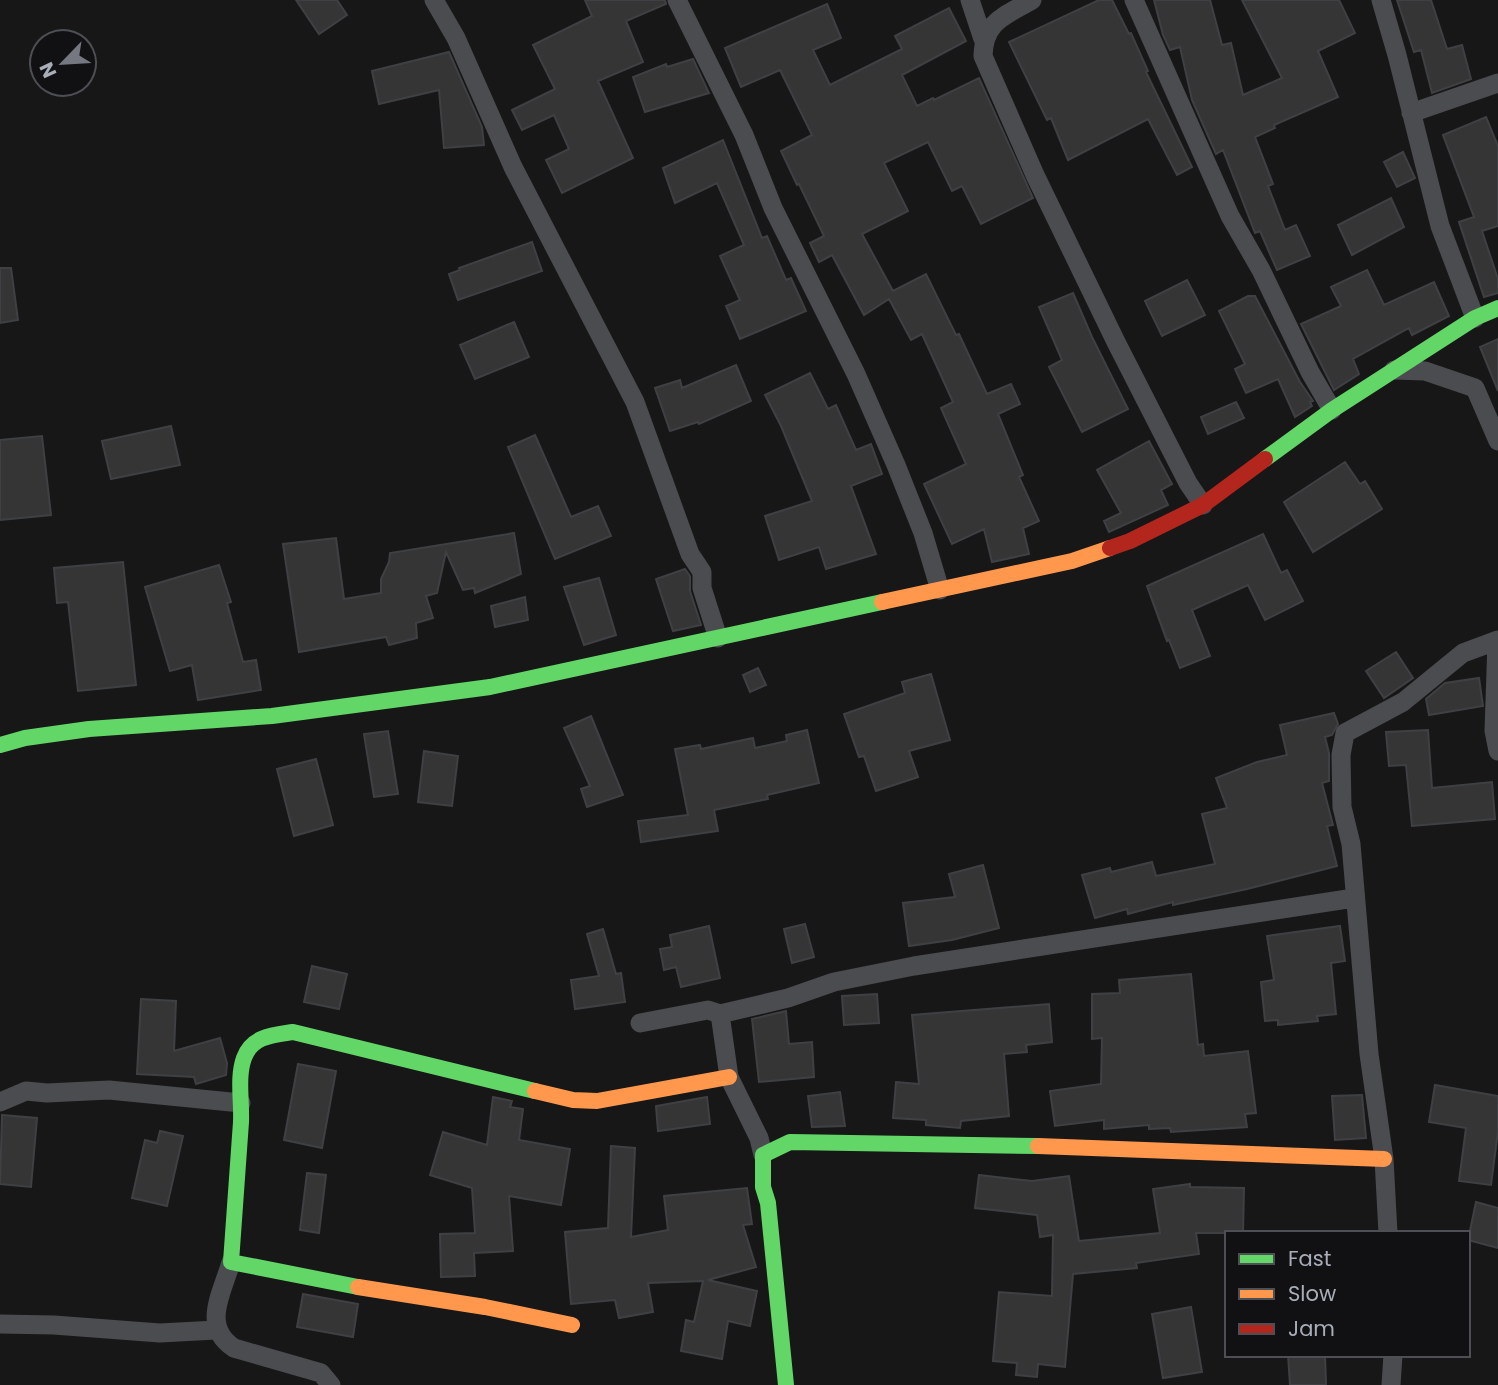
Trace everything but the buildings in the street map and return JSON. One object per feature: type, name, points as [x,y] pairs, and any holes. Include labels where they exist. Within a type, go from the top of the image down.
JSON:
[{"type":"street","points":[[434,0],[456,38],[513,167],[635,402],[690,554],[702,572],[702,588],[718,638]]},
{"type":"street","points":[[677,0],[744,135],[773,208],[856,374],[914,510],[940,590]]},
{"type":"street","points":[[970,0],[983,39],[983,56],[1035,175],[1116,342],[1188,482],[1203,505]]},
{"type":"street","points":[[983,39],[995,22],[1032,0]]},
{"type":"street","points":[[1134,0],[1230,216],[1261,270],[1310,372],[1332,410]]},
{"type":"street","points":[[1381,0],[1440,226],[1475,318]]},
{"type":"street","points":[[1411,113],[1498,83]]},
{"type":"street","points":[[0,745],[25,738],[89,729],[272,716],[490,687],[1072,561],[1130,541],[1203,505],[1332,410],[1475,318],[1498,308]]},
{"type":"street","points":[[1394,370],[1425,371],[1475,388],[1498,441]]},
{"type":"street","points":[[1388,1231],[1384,1159],[1368,1054],[1351,844],[1342,807],[1340,755],[1345,733],[1404,702],[1463,653],[1498,640],[1494,731],[1498,751]]},
{"type":"street","points":[[640,1023],[708,1010],[720,1014],[788,998],[834,982],[914,966],[1354,898]]},
{"type":"street","points":[[720,1014],[729,1077],[760,1138],[763,1187],[768,1203],[786,1385]]},
{"type":"street","points":[[331,1385],[321,1373],[234,1348],[223,1340],[216,1330],[215,1319],[231,1262],[241,1080],[244,1058],[255,1042],[266,1036],[293,1032],[573,1100],[597,1101],[729,1077]]},
{"type":"street","points":[[0,1102],[26,1091],[47,1093],[109,1090],[241,1103]]},
{"type":"street","points":[[763,1155],[799,1140],[1086,1147],[1384,1159]]},
{"type":"street","points":[[231,1262],[572,1325]]},
{"type":"street","points":[[0,1324],[160,1333],[216,1330]]},
{"type":"street","points":[[1391,1385],[1393,1357]]},
{"type":"traffic: fast","points":[[1265,459],[1332,410],[1475,318],[1498,308]]},
{"type":"traffic: fast","points":[[0,745],[25,738],[89,729],[272,716],[490,687],[882,602]]},
{"type":"traffic: fast","points":[[358,1287],[231,1262],[241,1122],[241,1073],[244,1058],[252,1045],[264,1038],[293,1032],[535,1091]]},
{"type":"traffic: fast","points":[[786,1385],[768,1203],[763,1187],[763,1155],[790,1142],[1038,1146]]},
{"type":"traffic: slow","points":[[882,602],[1072,561],[1110,548]]},
{"type":"traffic: slow","points":[[535,1091],[573,1100],[597,1101],[729,1077]]},
{"type":"traffic: slow","points":[[1038,1146],[1384,1159]]},
{"type":"traffic: slow","points":[[358,1287],[485,1307],[572,1325]]},
{"type":"traffic: jam","points":[[1110,548],[1203,505],[1265,459]]}]
